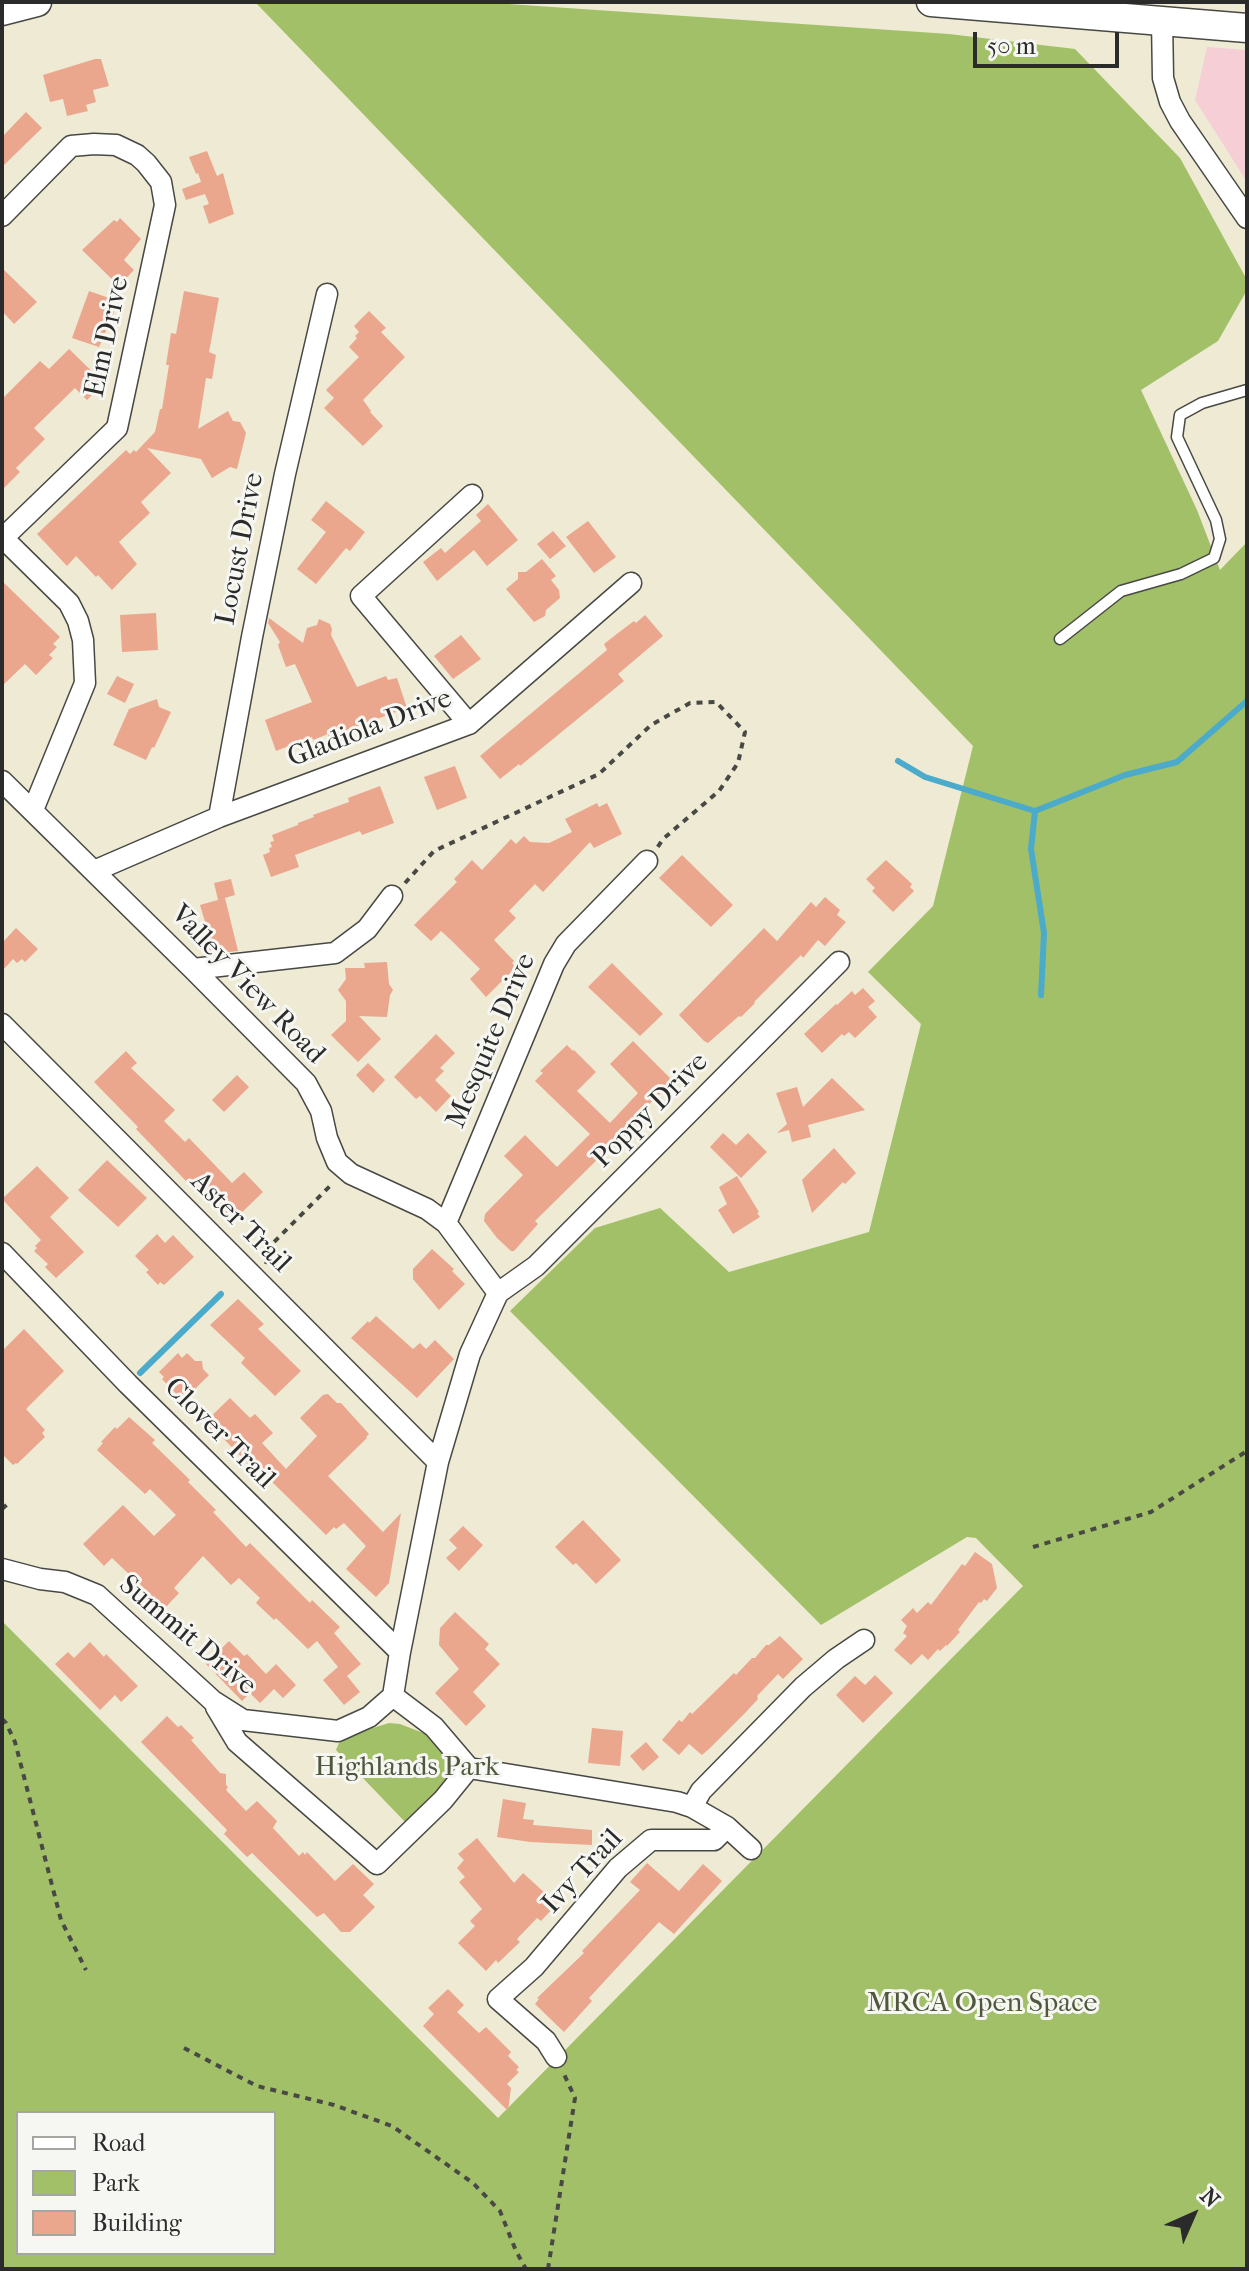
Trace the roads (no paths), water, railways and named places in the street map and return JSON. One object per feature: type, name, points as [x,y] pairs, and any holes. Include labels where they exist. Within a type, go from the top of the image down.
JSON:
[{"type":"main road","points":[[2,11],[37,2]]},
{"type":"main road","points":[[931,2],[1247,28]]},
{"type":"street","points":[[1162,20],[1163,78],[1170,102],[1247,218]]},
{"type":"street","name":"Elm Drive","points":[[2,216],[71,146],[116,145],[137,155],[154,170],[161,182],[165,205],[117,428],[3,537],[69,603],[83,640],[85,683],[33,810]]},
{"type":"street","name":"Locust Drive","points":[[219,817],[285,474],[327,294]]},
{"type":"street","points":[[469,724],[361,596],[472,495]]},
{"type":"street","name":"Gladiola Drive","points":[[94,871],[219,817],[469,724],[631,583]]},
{"type":"street","name":"Valley View Road","points":[[2,781],[306,1083],[321,1111],[337,1162],[351,1174],[427,1209],[446,1223]]},
{"type":"street","name":"Mesquite Drive","points":[[446,1223],[554,964],[566,944],[647,861]]},
{"type":"street","points":[[193,969],[335,953],[367,929],[392,896]]},
{"type":"street","name":"Poppy Drive","points":[[498,1293],[536,1266],[839,962]]},
{"type":"street","name":"Aster Trail","points":[[2,1024],[438,1462]]},
{"type":"street","points":[[446,1223],[498,1293],[470,1354],[438,1462],[393,1696],[434,1727],[469,1768],[677,1802],[727,1827],[751,1849]]},
{"type":"street","name":"Clover Trail","points":[[2,1253],[123,1378],[400,1652]]},
{"type":"street","name":"Summit Drive","points":[[2,1569],[65,1582],[97,1595],[213,1701],[243,1720],[338,1731],[369,1717],[393,1696]]},
{"type":"street","points":[[692,1807],[701,1791],[803,1687],[864,1640]]},
{"type":"street","points":[[213,1701],[237,1742],[377,1864],[443,1800],[469,1768]]},
{"type":"street","name":"Ivy Trail","points":[[556,2057],[546,2041],[498,1999],[534,1967],[618,1868],[651,1840],[714,1840],[727,1827]]},
{"type":"lane","points":[[1060,639],[1121,591],[1181,574],[1214,558],[1220,539],[1216,520],[1177,437],[1180,415],[1202,403],[1247,390]]},
{"type":"waterway","points":[[898,761],[925,777],[1035,811],[1125,775],[1177,762],[1247,701]]},
{"type":"waterway","points":[[1035,811],[1031,849],[1044,933],[1041,995]]},
{"type":"waterway","points":[[140,1373],[221,1294]]},
{"type":"park label","name":"Highlands Park","points":[[407,1768]]},
{"type":"park label","name":"MRCA Open Space","points":[[982,2004]]}]
